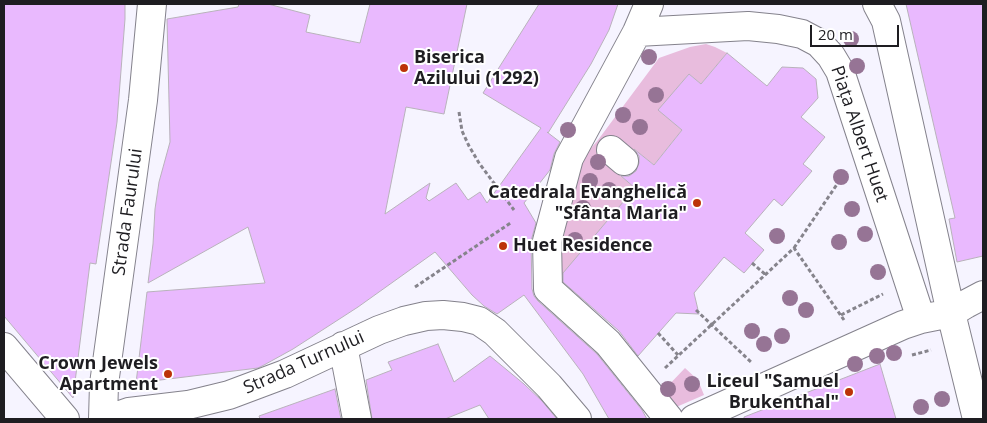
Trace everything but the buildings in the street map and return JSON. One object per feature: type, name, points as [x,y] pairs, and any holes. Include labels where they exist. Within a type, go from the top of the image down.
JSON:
[{"type":"street","name":"Strada Faurului","points":[[103,419],[104,384],[143,100],[152,4]]},
{"type":"street","points":[[649,4],[637,32],[605,145],[569,158],[547,241],[548,290],[608,343],[669,419]]},
{"type":"street","points":[[877,4],[886,21],[951,313],[977,419]]},
{"type":"street","name":"Piața Albert Huet","points":[[637,32],[748,26],[802,34],[819,43],[832,56],[840,71],[920,319]]},
{"type":"street","points":[[694,419],[903,325],[920,319],[951,313],[983,295]]},
{"type":"street","name":"Strada Turnului","points":[[108,419],[130,412],[188,405],[229,395],[285,374],[379,330],[404,321],[426,316],[443,315],[479,321],[495,332],[549,386],[577,419]]},
{"type":"street","points":[[343,346],[357,419]]},
{"type":"street","points":[[4,347],[65,419]]},
{"type":"path","points":[[459,112],[462,131],[469,146],[479,163],[514,210]]},
{"type":"path","points":[[643,387],[794,248],[847,168],[865,147]]},
{"type":"path","points":[[412,289],[512,222]]},
{"type":"path","points":[[794,248],[861,344]]},
{"type":"path","points":[[752,264],[766,275]]},
{"type":"path","points":[[841,315],[909,283]]},
{"type":"path","points":[[696,310],[773,384]]},
{"type":"path","points":[[658,333],[678,355]]},
{"type":"path","points":[[905,357],[958,343]]},
{"type":"shaded area","points":[[706,44],[727,53],[701,84],[689,74],[659,110],[682,130],[654,165],[634,149],[615,171],[635,188],[553,286],[580,161],[598,140],[659,58],[690,47]]},
{"type":"shaded area","points":[[685,368],[698,380],[704,395],[674,408],[664,390]]},
{"type":"place","name":"Biserica Azilului (1292)","points":[[404,68]]},
{"type":"place","name":"Catedrala Evanghelică \"Sfânta Maria\"","points":[[697,203]]},
{"type":"place","name":"Huet Residence","points":[[503,246]]},
{"type":"place","name":"Crown Jewels Apartment","points":[[168,374]]},
{"type":"place","name":"Liceul \"Samuel Brukenthal\"","points":[[849,392]]}]
